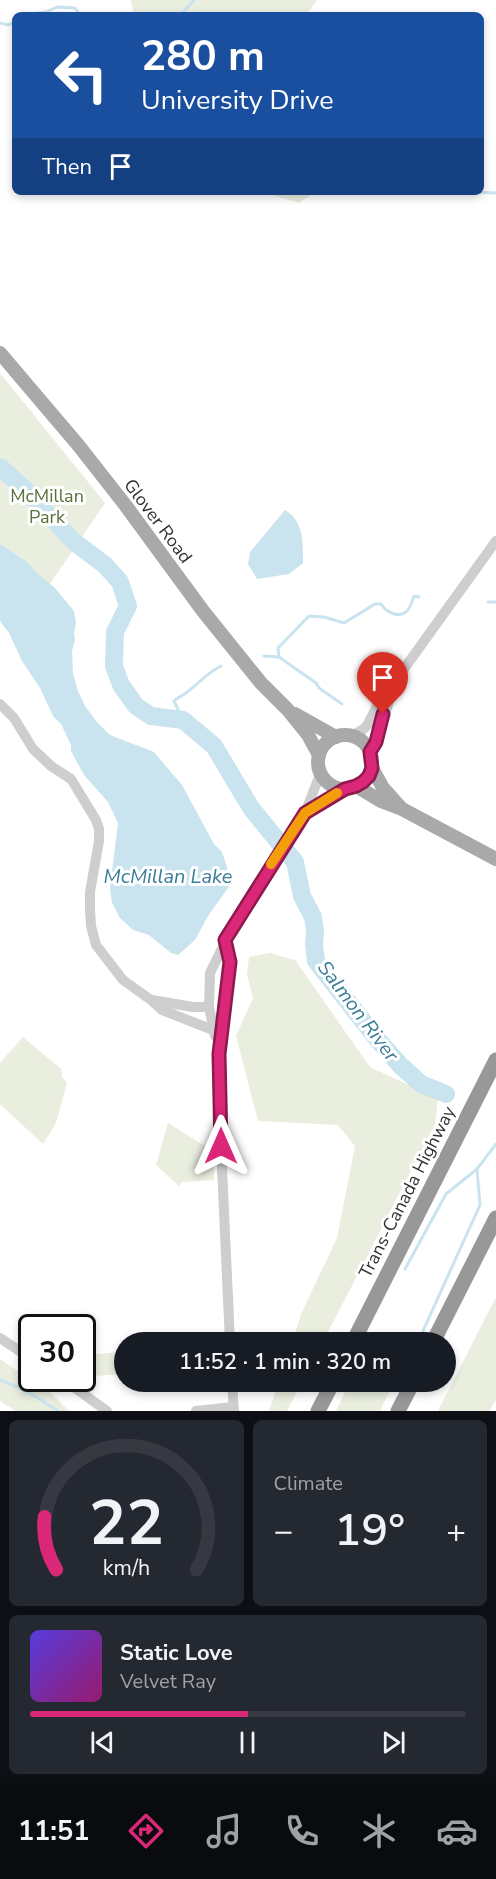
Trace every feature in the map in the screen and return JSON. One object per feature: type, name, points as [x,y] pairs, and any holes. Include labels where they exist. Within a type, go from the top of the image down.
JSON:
[{"type":"highway","name":"Trans-Canada Highway","points":[[358,1332],[496,1060]]},
{"type":"highway","points":[[438,1332],[496,1218]]},
{"type":"highway","points":[[318,1411],[328,1392]]},
{"type":"highway","points":[[398,1411],[408,1392]]},
{"type":"main road","name":"Glover Road","points":[[0,352],[86,454],[203,611],[261,683],[288,710],[308,735],[319,756]]},
{"type":"main road","name":"Glover Road","points":[[288,710],[336,737]]},
{"type":"main road","points":[[402,809],[383,788],[372,768],[370,752],[366,745],[352,736],[336,737],[325,744],[319,756],[321,772],[330,784],[351,788],[402,809],[496,859]]},
{"type":"main road","points":[[351,788],[363,782],[372,768]]},
{"type":"street","points":[[352,736],[365,728],[382,696],[496,541]]},
{"type":"street","points":[[370,752],[376,742],[396,680]]},
{"type":"street","points":[[0,704],[14,718],[33,749],[51,766],[71,779],[96,820],[99,841],[90,892],[91,926],[96,945],[123,980],[162,1010],[213,1030]]},
{"type":"street","points":[[219,1054],[209,1007],[210,973],[225,940],[304,815],[321,772]]},
{"type":"street","points":[[304,815],[351,788]]},
{"type":"street","points":[[225,940],[230,962],[219,1054],[230,1332]]},
{"type":"street","points":[[151,1000],[193,1008],[209,1007]]},
{"type":"street","points":[[0,1338],[18,1350]]},
{"type":"street","points":[[81,1392],[107,1411]]},
{"type":"street","points":[[196,1411],[234,1409],[233,1392]]},
{"type":"green space","points":[[131,0],[317,0],[308,12],[133,12]]},
{"type":"green space","points":[[272,195],[311,195],[299,203]]},
{"type":"green space","name":"McMillan Park","points":[[0,373],[105,503],[35,606],[0,575]]},
{"type":"green space","points":[[270,953],[295,960],[370,1067],[438,1099],[435,1124],[328,1332],[295,1332],[302,1312],[337,1238],[355,1146],[338,1125],[258,1121],[236,1036],[253,998],[247,975],[249,957]]},
{"type":"green space","points":[[23,1037],[61,1069],[62,1077],[67,1083],[56,1123],[43,1144],[0,1104],[0,1063]]},
{"type":"green space","points":[[168,1123],[214,1150],[214,1180],[182,1182],[179,1186],[156,1165]]},
{"type":"green space","points":[[496,1297],[496,1400],[489,1411],[438,1411],[448,1392],[456,1392],[456,1376]]},
{"type":"green space","points":[[114,1353],[114,1375],[96,1376],[96,1354]]},
{"type":"green space","points":[[0,1359],[18,1371],[18,1392],[49,1392],[69,1411],[16,1411],[0,1401]]},
{"type":"green space","points":[[276,1392],[297,1392],[287,1411],[269,1411]]},
{"type":"green space","points":[[345,1392],[389,1392],[380,1411],[336,1411]]},
{"type":"water","points":[[285,510],[299,526],[303,563],[289,574],[257,579],[248,564],[250,552]]},
{"type":"water","name":"McMillan Lake","points":[[0,544],[27,562],[55,588],[74,611],[76,623],[72,651],[73,674],[85,706],[110,735],[154,752],[182,785],[214,844],[222,852],[230,885],[208,916],[195,940],[178,955],[171,953],[149,935],[133,930],[120,918],[112,903],[110,888],[118,823],[108,802],[84,775],[71,751],[71,745],[61,724],[53,716],[40,688],[0,621]]},
{"type":"waterway","points":[[184,12],[194,0]]},
{"type":"waterway","points":[[46,12],[57,7],[75,8],[78,12]]},
{"type":"waterway","points":[[0,23],[8,25],[12,23]]},
{"type":"waterway","points":[[484,192],[496,193]]},
{"type":"waterway","name":"Salmon River","points":[[0,467],[27,491],[73,541],[105,565],[120,582],[128,606],[115,632],[114,666],[121,685],[136,706],[151,716],[183,720],[214,746],[251,808],[295,862],[302,896],[313,917],[316,961],[400,1065],[421,1084],[446,1094]]},
{"type":"waterway","points":[[264,656],[279,657],[278,648],[309,616],[324,617],[344,623],[375,604],[381,604],[389,612],[400,614],[408,609],[414,596],[419,597]]},
{"type":"waterway","points":[[488,602],[496,602]]},
{"type":"waterway","points":[[279,657],[342,704]]},
{"type":"waterway","points":[[183,720],[174,701],[221,666]]},
{"type":"waterway","points":[[405,1269],[446,1194],[477,1169],[496,1144]]},
{"type":"waterway","points":[[423,1332],[480,1205],[477,1169]]},
{"type":"waterway","points":[[0,1380],[25,1390],[58,1411]]},
{"type":"slow traffic","points":[[271,864],[305,813],[337,793]]},
{"type":"route","points":[[221,1146],[219,1054],[230,962],[225,940],[305,813],[345,789],[363,782],[369,776],[372,768],[370,752],[376,742],[383,714]]}]
